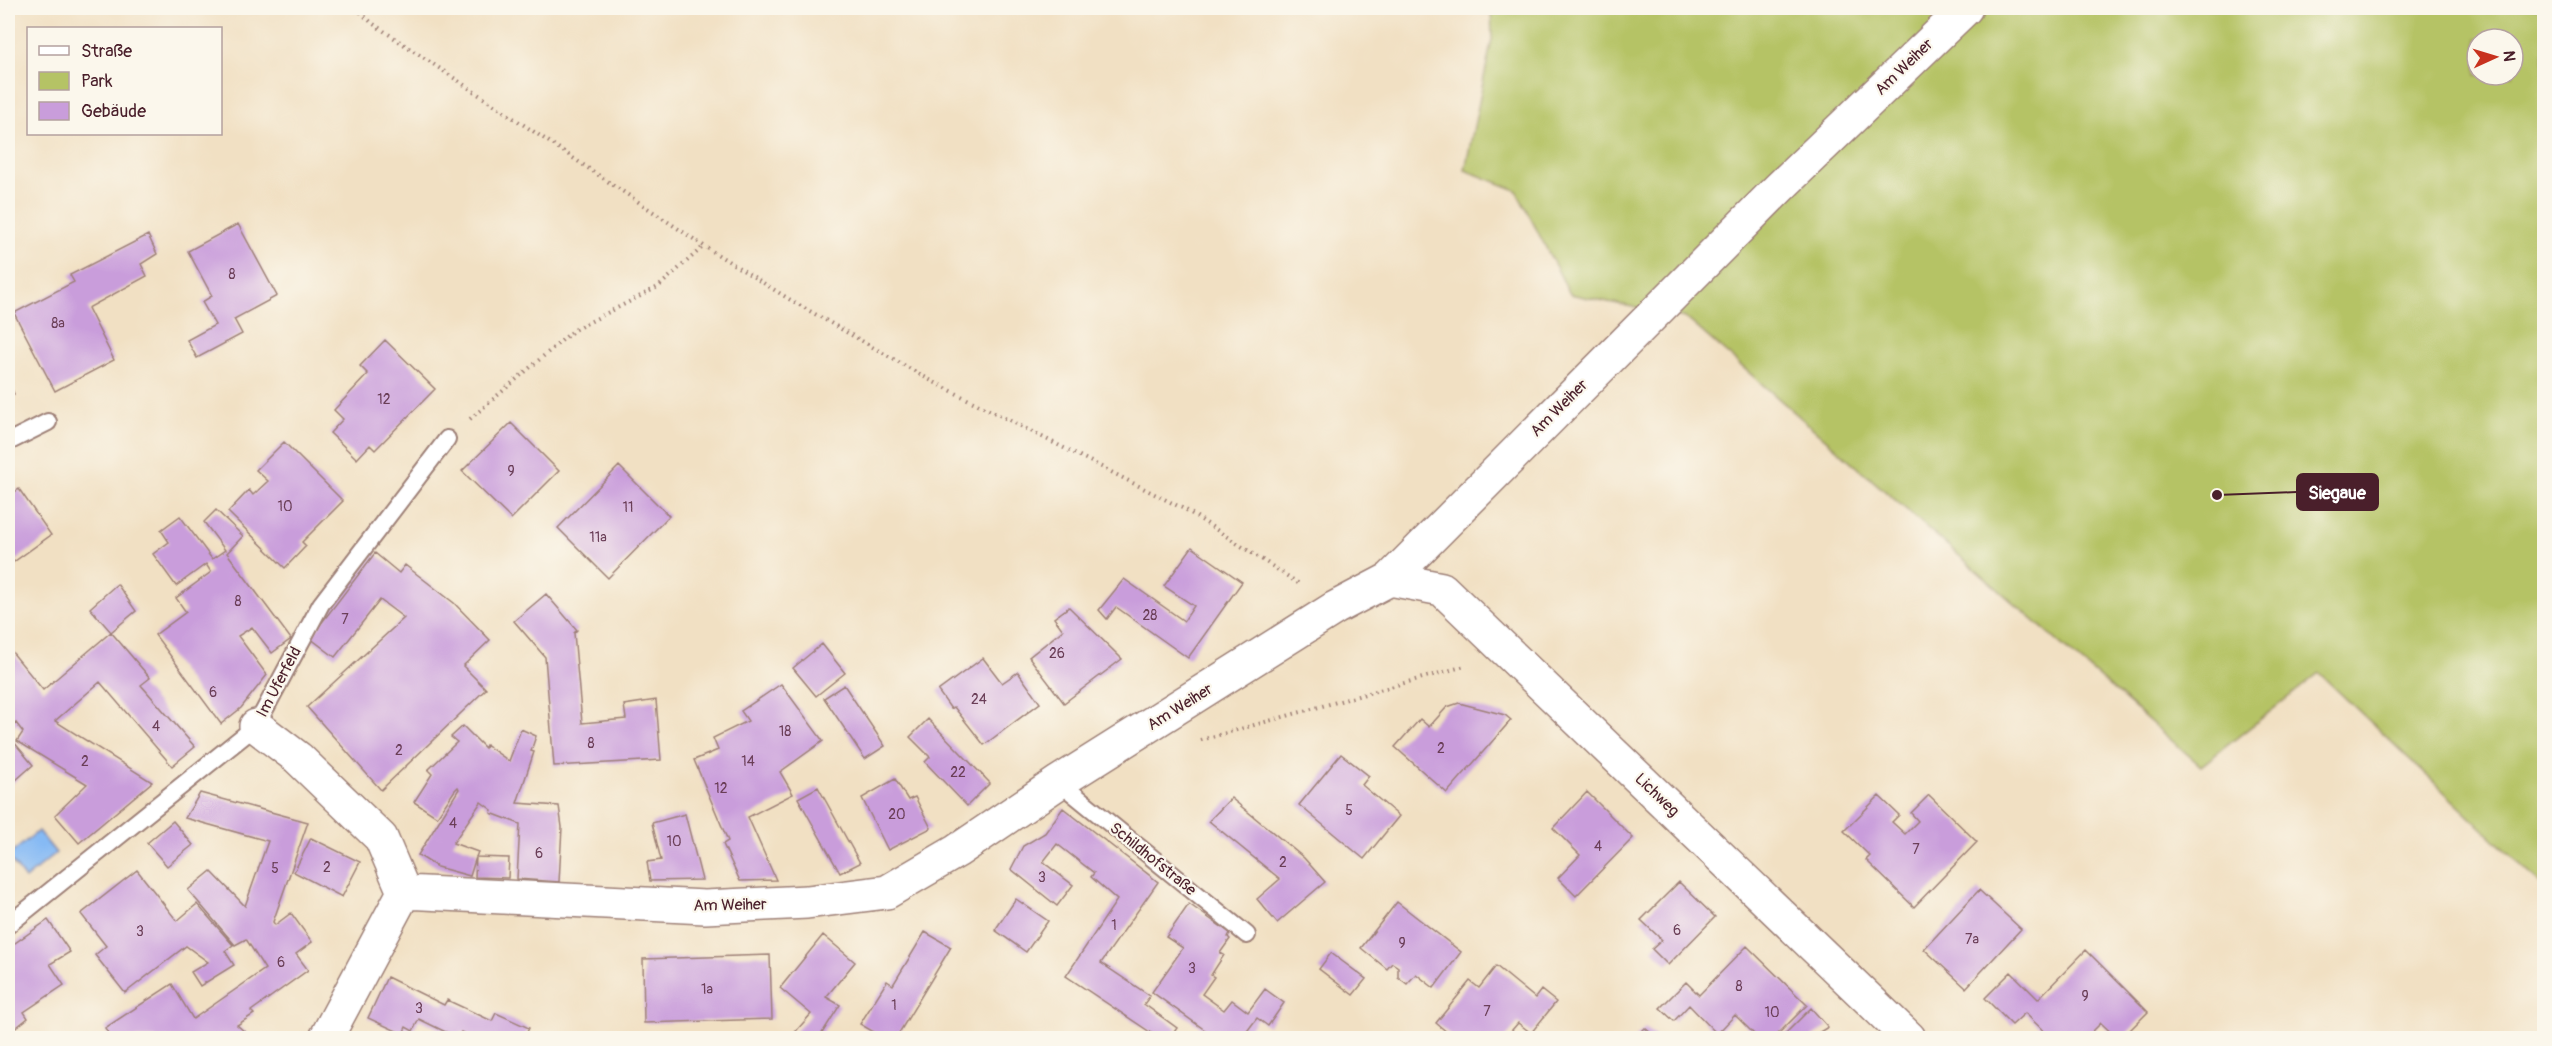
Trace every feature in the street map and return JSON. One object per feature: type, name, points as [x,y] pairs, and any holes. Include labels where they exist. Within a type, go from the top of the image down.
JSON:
[{"type":"street","name":"Am Weiher","points":[[404,892],[705,906],[807,902],[887,892],[957,851],[1059,782],[1335,608],[1390,579],[1762,205],[1966,8]]},
{"type":"street","name":"Lichweg","points":[[1390,579],[1442,589],[1909,1038]]},
{"type":"street","points":[[256,726],[298,758],[381,838],[404,892],[326,1038]]},
{"type":"lane","points":[[8,442],[48,422]]},
{"type":"lane","name":"Im Uferfeld","points":[[8,925],[256,726],[321,604],[447,439]]},
{"type":"lane","name":"Schildhofstraße","points":[[1059,782],[1247,935]]},
{"type":"path","points":[[356,8],[372,23],[704,246],[789,299],[928,379],[1186,510],[1335,608]]},
{"type":"path","points":[[447,439],[574,330],[658,287],[704,246]]},
{"type":"path","points":[[1197,742],[1509,654]]},
{"type":"green space","points":[[1491,8],[2544,8],[2544,887],[2319,673],[2201,766],[1686,318],[1570,294],[1516,190],[1465,170],[1492,39]]},
{"type":"water","points":[[38,831],[56,853],[25,879],[8,856]]},
{"type":"building","points":[[238,224],[277,296],[234,319],[242,334],[197,358],[187,340],[215,325],[202,302],[212,296],[188,251]]},
{"type":"building","points":[[148,235],[157,254],[141,264],[147,276],[88,308],[114,360],[55,391],[14,313],[74,282],[70,275]]},
{"type":"building","points":[[385,340],[435,389],[375,450],[370,445],[357,459],[330,433],[343,419],[334,410],[368,374],[360,366]]},
{"type":"building","points":[[8,381],[14,394],[8,398]]},
{"type":"building","points":[[511,423],[559,471],[511,519],[462,471]]},
{"type":"building","points":[[284,442],[343,501],[302,542],[306,546],[285,568],[228,512],[249,490],[253,495],[268,481],[256,470]]},
{"type":"building","points":[[619,466],[669,516],[608,578],[558,528]]},
{"type":"building","points":[[19,489],[51,535],[8,566],[8,497]]},
{"type":"building","points":[[216,510],[243,536],[227,553],[291,639],[272,653],[252,627],[238,636],[267,675],[241,708],[221,724],[155,635],[186,612],[176,598],[211,572],[206,564],[176,586],[153,554],[169,542],[161,530],[180,516],[212,559],[225,550],[204,522]]},
{"type":"building","points":[[1192,547],[1242,582],[1188,658],[1116,607],[1107,619],[1099,610],[1124,579],[1184,621],[1194,606],[1164,586]]},
{"type":"building","points":[[375,553],[399,573],[405,565],[454,603],[490,640],[463,666],[486,689],[381,790],[307,707],[404,618],[380,600],[335,657],[310,638]]},
{"type":"building","points":[[117,584],[136,611],[111,632],[90,608]]},
{"type":"building","points":[[546,594],[577,630],[574,633],[582,723],[626,719],[624,705],[656,700],[661,760],[554,766],[545,657],[514,621]]},
{"type":"building","points":[[1069,607],[1122,659],[1064,703],[1029,657],[1063,630],[1054,618]]},
{"type":"building","points":[[111,632],[150,678],[141,685],[195,747],[172,766],[100,682],[55,721],[152,782],[79,843],[55,815],[87,784],[17,741],[23,732],[16,723],[8,731],[8,647],[43,690]]},
{"type":"building","points":[[822,644],[845,673],[816,696],[793,668]]},
{"type":"building","points":[[983,658],[1002,683],[1018,672],[1040,703],[984,745],[954,707],[951,709],[938,691]]},
{"type":"building","points":[[781,684],[823,741],[780,772],[793,794],[748,817],[776,880],[740,881],[723,844],[728,841],[694,760],[718,750],[713,738],[748,721],[741,711]]},
{"type":"building","points":[[844,685],[885,746],[865,759],[824,698]]},
{"type":"building","points":[[1459,703],[1505,715],[1511,720],[1447,793],[1395,747],[1420,719],[1429,727],[1447,707]]},
{"type":"building","points":[[928,719],[990,783],[967,806],[925,762],[930,757],[910,737]]},
{"type":"building","points":[[463,726],[485,748],[486,745],[509,761],[521,729],[536,736],[531,751],[534,752],[517,803],[559,806],[562,827],[559,882],[517,879],[520,824],[491,813],[492,810],[481,802],[453,843],[478,852],[470,876],[437,867],[418,855],[459,789],[458,787],[455,790],[437,817],[414,802],[432,774],[428,770],[457,742],[451,737]]},
{"type":"building","points":[[8,735],[33,765],[8,787]]},
{"type":"building","points":[[1341,754],[1369,776],[1362,785],[1399,816],[1364,859],[1299,805]]},
{"type":"building","points":[[895,779],[908,800],[915,797],[931,828],[888,850],[862,798]]},
{"type":"building","points":[[818,787],[860,863],[840,873],[798,798]]},
{"type":"building","points":[[1587,792],[1633,838],[1576,896],[1558,878],[1580,855],[1553,828]]},
{"type":"building","points":[[200,793],[308,822],[273,922],[275,925],[291,913],[312,942],[296,954],[308,970],[251,1011],[254,1014],[237,1025],[252,1038],[111,1038],[105,1028],[172,984],[193,1019],[265,969],[246,939],[235,945],[188,890],[211,871],[245,906],[268,841],[185,818]]},
{"type":"building","points":[[1929,795],[1977,842],[1914,907],[1866,860],[1870,856],[1844,831],[1879,796],[1899,815],[1892,822],[1905,834],[1918,821],[1911,813]]},
{"type":"building","points":[[1231,798],[1304,858],[1325,882],[1277,923],[1257,899],[1280,879],[1209,821]]},
{"type":"building","points":[[1063,808],[1158,882],[1101,963],[1150,996],[1144,1004],[1177,1028],[1170,1038],[1159,1038],[1066,976],[1117,900],[1091,877],[1094,873],[1057,844],[1043,862],[1073,885],[1057,906],[1011,869],[1023,846],[1045,833]]},
{"type":"building","points":[[685,814],[702,880],[650,881],[647,862],[661,860],[652,823]]},
{"type":"building","points":[[173,821],[193,845],[167,866],[147,843]]},
{"type":"building","points":[[311,838],[360,862],[342,897],[294,872]]},
{"type":"building","points":[[476,857],[509,858],[508,878],[475,877]]},
{"type":"building","points":[[137,870],[177,921],[197,904],[233,945],[225,951],[234,965],[200,986],[191,972],[208,962],[186,946],[125,993],[95,955],[106,946],[81,914]]},
{"type":"building","points":[[1679,882],[1715,917],[1668,965],[1652,949],[1662,940],[1641,920]]},
{"type":"building","points":[[1979,890],[2021,929],[1966,988],[1924,949]]},
{"type":"building","points":[[1016,899],[1048,921],[1026,952],[995,930]]},
{"type":"building","points":[[1397,902],[1461,952],[1434,988],[1416,974],[1407,984],[1398,977],[1398,967],[1392,963],[1387,969],[1361,948]]},
{"type":"building","points":[[1189,904],[1230,933],[1228,937],[1230,939],[1220,953],[1224,955],[1211,975],[1214,977],[1202,994],[1224,1010],[1232,1000],[1248,1012],[1265,989],[1284,1003],[1268,1026],[1257,1018],[1242,1038],[1216,1038],[1152,992],[1183,948],[1166,937]]},
{"type":"building","points":[[48,920],[70,952],[50,964],[64,985],[24,1012],[28,1018],[13,1030],[8,1021],[8,948]]},
{"type":"building","points":[[925,932],[951,947],[896,1038],[884,1038],[860,1024],[887,981],[893,985]]},
{"type":"building","points":[[823,935],[855,962],[826,997],[840,1005],[819,1038],[790,1038],[811,1014],[780,988]]},
{"type":"building","points":[[1747,946],[1807,1005],[1774,1038],[1758,1038],[1735,1015],[1717,1034],[1689,1005],[1674,1021],[1660,1008],[1686,982],[1699,995]]},
{"type":"building","points":[[2086,950],[2148,1012],[2122,1038],[2117,1038],[2101,1023],[2086,1038],[2051,1038],[2025,1013],[2012,1025],[1985,998],[2011,972],[2038,999]]},
{"type":"building","points":[[1331,953],[1366,979],[1353,995],[1319,969]]},
{"type":"building","points":[[770,955],[772,1019],[644,1023],[643,959]]},
{"type":"building","points":[[1496,966],[1535,998],[1541,990],[1556,1002],[1531,1033],[1518,1023],[1505,1038],[1454,1038],[1436,1023],[1470,981],[1479,988]]},
{"type":"building","points":[[387,977],[444,1005],[447,1000],[492,1021],[496,1013],[529,1028],[524,1038],[473,1038],[461,1032],[458,1038],[419,1019],[413,1031],[406,1027],[403,1034],[368,1018]]},
{"type":"building","points":[[1811,1008],[1828,1027],[1810,1038],[1781,1038]]},
{"type":"building","points":[[1645,1028],[1657,1038],[1635,1038]]},
{"type":"place","name":"Siegaue","points":[[2217,495]]}]
